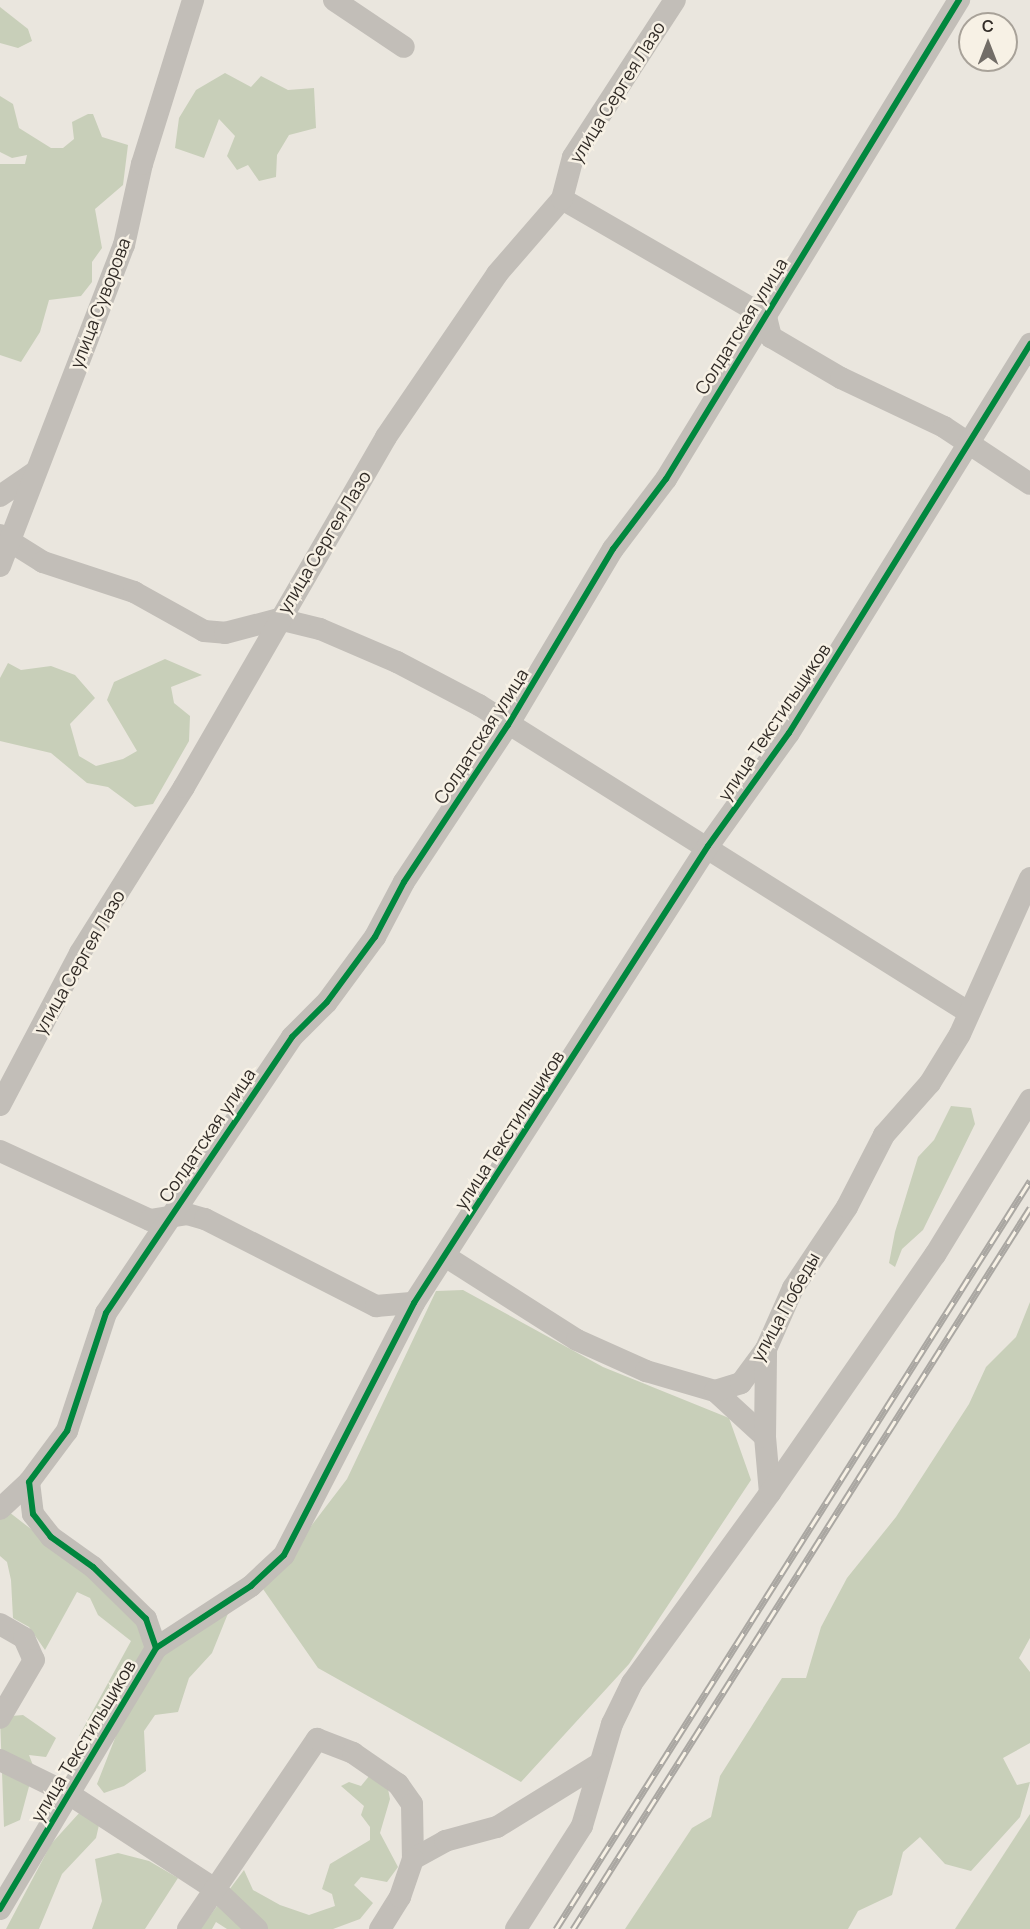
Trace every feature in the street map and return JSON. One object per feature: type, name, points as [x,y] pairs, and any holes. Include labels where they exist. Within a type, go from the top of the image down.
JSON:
[{"type":"street","name":"улица Суворова","points":[[0,566],[6,537],[35,472],[124,245],[142,164],[193,0]]},
{"type":"street","points":[[334,0],[404,47]]},
{"type":"street","name":"улица Сергея Лазо","points":[[0,1105],[80,953],[184,788],[279,619],[386,437],[497,274],[562,199],[573,157],[675,0]]},
{"type":"street","name":"Солдатская улица","points":[[0,1509],[29,1482],[67,1431],[106,1313],[292,1037],[351,972],[404,882],[508,725],[613,549],[666,479],[960,0]]},
{"type":"street","points":[[562,199],[766,317],[771,337],[841,378],[944,427],[1030,484]]},
{"type":"street","name":"улица Текстильщиков","points":[[0,1909],[156,1648],[251,1586],[284,1555],[414,1303],[708,846],[789,733],[1030,344]]},
{"type":"street","points":[[0,496],[35,472]]},
{"type":"street","points":[[6,537],[43,562],[134,592],[204,631],[225,633],[279,619],[320,629],[397,662],[508,725],[708,846],[968,1012]]},
{"type":"street","name":"улица Победы","points":[[715,1391],[741,1383],[766,1349],[793,1288],[847,1207],[884,1135],[930,1083],[1000,955],[1030,878]]},
{"type":"street","points":[[516,1929],[582,1826],[599,1764],[632,1683],[770,1493],[922,1274],[1030,1100]]},
{"type":"street","points":[[0,1151],[150,1220],[169,1217],[205,1219],[376,1306],[414,1303]]},
{"type":"street","points":[[444,1256],[577,1340],[646,1371],[715,1391],[765,1437]]},
{"type":"street","points":[[766,1349],[765,1437],[770,1493]]},
{"type":"street","points":[[29,1482],[33,1514],[51,1537],[93,1566],[146,1619],[156,1648]]},
{"type":"street","points":[[0,1623],[24,1638],[34,1660],[0,1718]]},
{"type":"street","points":[[188,1929],[317,1739],[353,1753],[398,1784],[412,1804],[413,1859],[400,1897],[380,1929]]},
{"type":"street","points":[[0,1760],[69,1794],[215,1889],[257,1929]]},
{"type":"street","points":[[413,1859],[445,1841],[497,1827],[599,1764]]},
{"type":"green space","points":[[0,7],[28,29],[32,41],[18,48],[0,43]]},
{"type":"green space","points":[[225,73],[251,87],[261,76],[288,90],[314,88],[316,128],[289,135],[277,155],[276,177],[259,181],[248,165],[237,170],[227,156],[235,136],[219,119],[204,158],[175,148],[179,118],[196,90]]},
{"type":"green space","points":[[0,96],[13,104],[19,128],[51,148],[63,148],[74,139],[72,122],[88,114],[93,114],[102,137],[128,145],[123,185],[95,209],[102,248],[92,262],[92,282],[81,296],[49,300],[40,332],[21,362],[0,355],[0,164],[25,164],[27,155],[12,158],[0,152]]},
{"type":"green space","points":[[165,659],[202,675],[171,687],[174,703],[190,716],[189,741],[153,804],[135,807],[108,787],[87,783],[51,753],[0,741],[0,678],[8,663],[21,670],[51,666],[75,675],[95,698],[70,724],[79,756],[96,766],[123,759],[137,751],[107,700],[114,682]]},
{"type":"green space","points":[[951,1106],[971,1108],[975,1124],[923,1230],[902,1249],[895,1267],[889,1263],[895,1232],[918,1157],[934,1140]]},
{"type":"green space","points":[[463,1290],[603,1367],[729,1418],[751,1480],[629,1664],[521,1782],[318,1668],[263,1589],[347,1479],[436,1291]]},
{"type":"green space","points":[[1030,1302],[1030,1638],[1019,1658],[1030,1672],[1030,1743],[1003,1758],[1017,1785],[1030,1782],[1020,1817],[971,1871],[945,1864],[920,1837],[903,1852],[892,1895],[858,1911],[848,1929],[625,1929],[692,1828],[711,1817],[720,1776],[782,1678],[806,1678],[821,1627],[847,1578],[896,1517],[969,1404],[986,1367],[1016,1337]]},
{"type":"green space","points":[[0,1505],[112,1592],[163,1654],[229,1611],[212,1653],[189,1678],[178,1712],[155,1715],[144,1731],[146,1771],[124,1786],[104,1793],[97,1784],[119,1728],[135,1665],[131,1661],[115,1680],[104,1718],[87,1742],[79,1736],[131,1641],[98,1615],[90,1598],[77,1592],[45,1650],[29,1627],[13,1618],[11,1580],[7,1562],[0,1556]]},
{"type":"green space","points":[[23,1715],[56,1738],[46,1757],[29,1755],[34,1768],[20,1820],[4,1827],[0,1717]]},
{"type":"green space","points":[[370,1775],[387,1784],[390,1799],[380,1833],[398,1867],[387,1882],[361,1877],[354,1885],[373,1903],[360,1919],[333,1929],[227,1929],[216,1922],[212,1929],[200,1929],[244,1870],[253,1890],[280,1905],[309,1915],[335,1906],[332,1894],[322,1889],[330,1864],[370,1840],[370,1827],[361,1815],[364,1806],[341,1786],[349,1782],[361,1786]]},
{"type":"green space","points":[[81,1811],[99,1825],[96,1838],[62,1874],[39,1929],[6,1929],[51,1844]]},
{"type":"green space","points":[[1030,1814],[1030,1929],[955,1929]]},
{"type":"green space","points":[[118,1853],[149,1861],[178,1878],[145,1929],[92,1929],[102,1901],[95,1859]]},
{"type":"railway","points":[[556,1929],[1030,1181]]},
{"type":"railway","points":[[573,1929],[1030,1208]]},
{"type":"cycle path","points":[[156,1648],[146,1619],[93,1567],[51,1537],[33,1514],[29,1482],[67,1431],[106,1313],[292,1037],[327,1002],[375,937],[404,882],[508,725],[613,549],[666,479],[959,0]]},
{"type":"cycle path","points":[[0,1909],[156,1648],[251,1586],[284,1555],[414,1303],[708,846],[789,733],[1030,344]]}]
